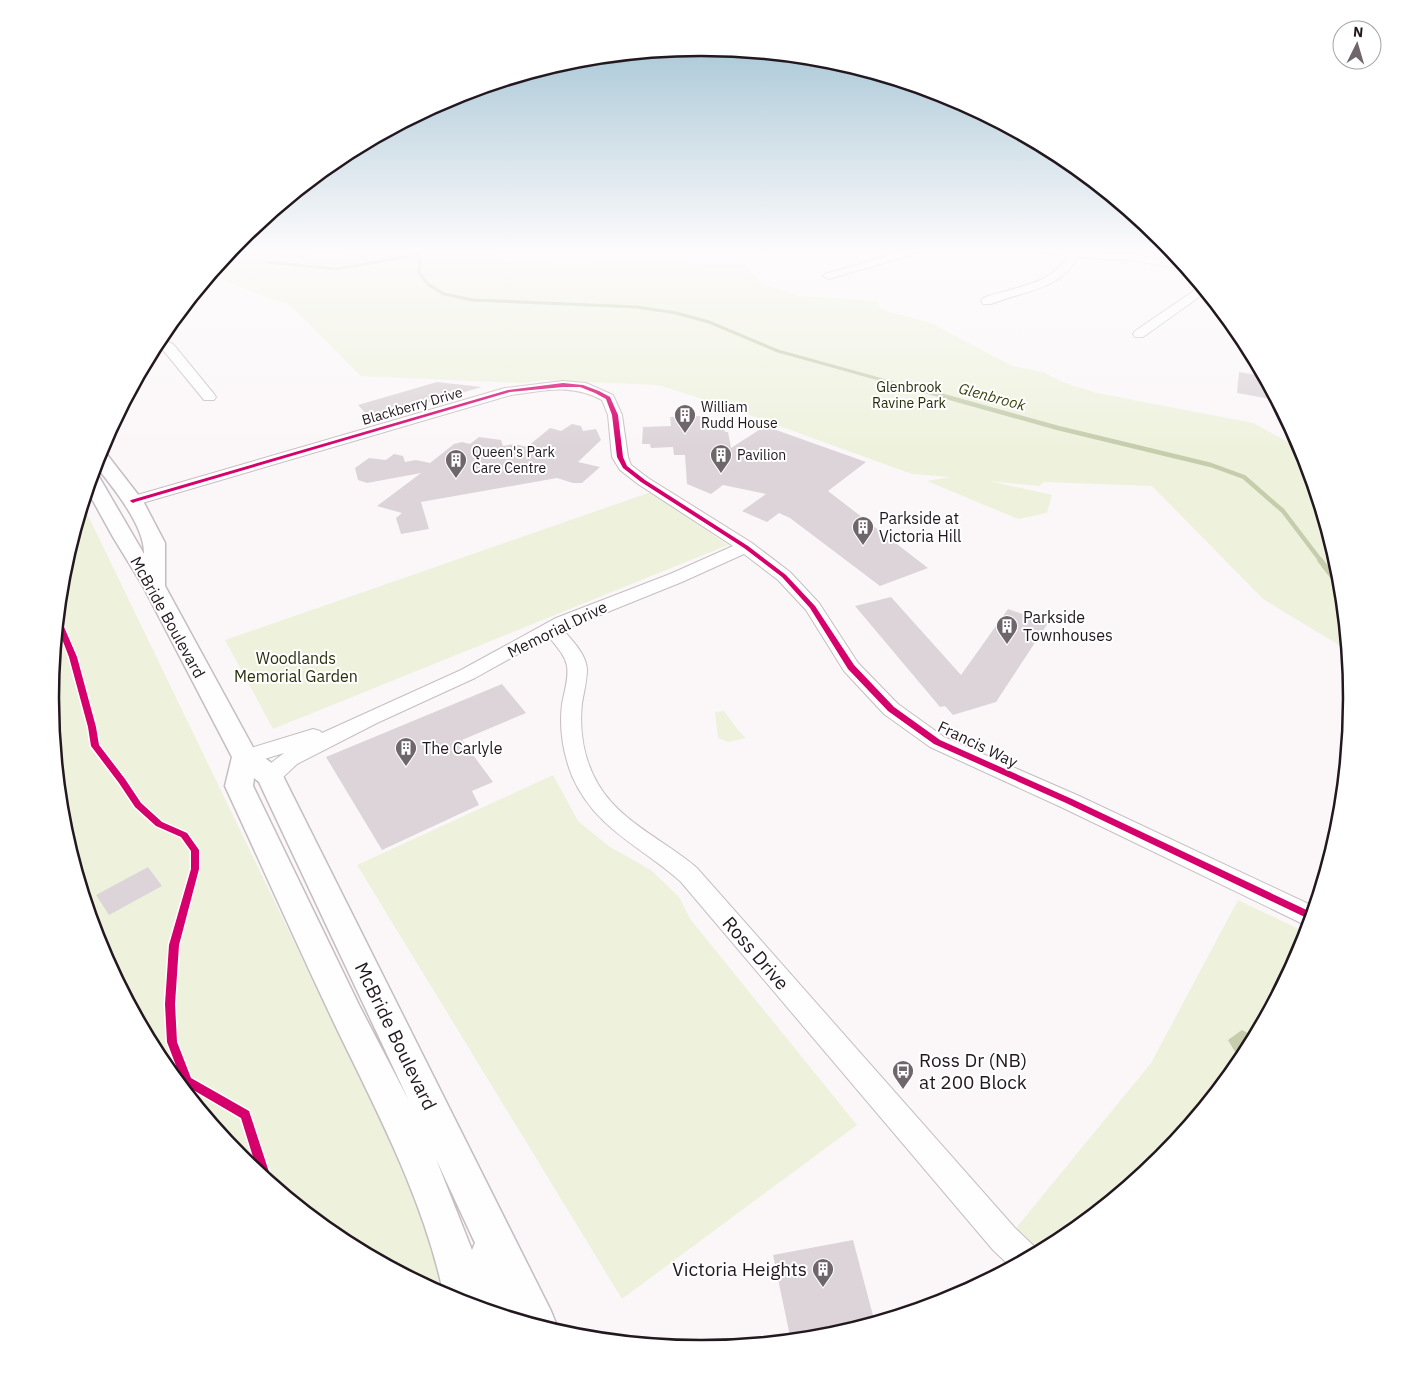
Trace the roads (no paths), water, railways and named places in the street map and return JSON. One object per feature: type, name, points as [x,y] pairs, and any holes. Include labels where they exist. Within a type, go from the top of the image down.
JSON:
[{"type":"main road","points":[[104,464],[133,501],[156,543],[154,586]]},
{"type":"main road","name":"McBride Boulevard","points":[[95,487],[123,538],[154,586],[245,756],[270,776],[532,1318]]},
{"type":"main road","name":"McBride Boulevard","points":[[245,756],[239,786],[347,1015],[412,1144],[456,1258],[464,1295]]},
{"type":"main road","points":[[477,1204],[504,1310]]},
{"type":"street","points":[[1139,334],[1164,316]]},
{"type":"street","points":[[165,345],[209,397]]},
{"type":"street","name":"Blackberry Drive","points":[[133,501],[510,391],[546,385],[581,386],[608,398],[614,415],[620,457],[626,467],[643,481]]},
{"type":"street","name":"Francis Way","points":[[643,481],[746,547],[784,576],[813,607],[851,667],[891,709],[937,742],[1069,801],[1306,914]]},
{"type":"street","name":"Memorial Drive","points":[[270,776],[290,759],[370,718],[468,674],[550,628],[578,615],[676,578],[746,547]]},
{"type":"street","name":"Ross Drive","points":[[550,628],[576,661],[577,668],[571,718],[573,746],[579,767],[594,796],[611,816],[689,875],[1004,1239],[1021,1255]]},
{"type":"street","name":"Memorial Drive","points":[[245,756],[370,718]]},
{"type":"waterway","name":"Glenbrook","points":[[688,316],[709,322],[778,351],[915,389]]},
{"type":"waterway","name":"Glenbrook","points":[[911,387],[1058,428],[1211,465],[1244,477],[1283,511],[1321,561]]},
{"type":"waterway","name":"Glenbrook","points":[[1320,560],[1331,575]]},
{"type":"place","name":"William Rudd House","points":[[685,434]]},
{"type":"place","name":"Pavilion","points":[[721,474]]},
{"type":"place","name":"Queen's Park Care Centre","points":[[456,479]]},
{"type":"place","name":"Parkside at Victoria Hill","points":[[863,546]]},
{"type":"place","name":"Parkside Townhouses","points":[[1007,645]]},
{"type":"place","name":"The Carlyle","points":[[406,767]]},
{"type":"place","name":"Ross Dr (NB) at 200 Block","points":[[903,1090]]},
{"type":"place","name":"Victoria Heights","points":[[823,1288]]},
{"type":"park label","name":"Glenbrook Ravine Park","points":[[909,396]]},
{"type":"park label","name":"Woodlands Memorial Garden","points":[[296,667]]}]
